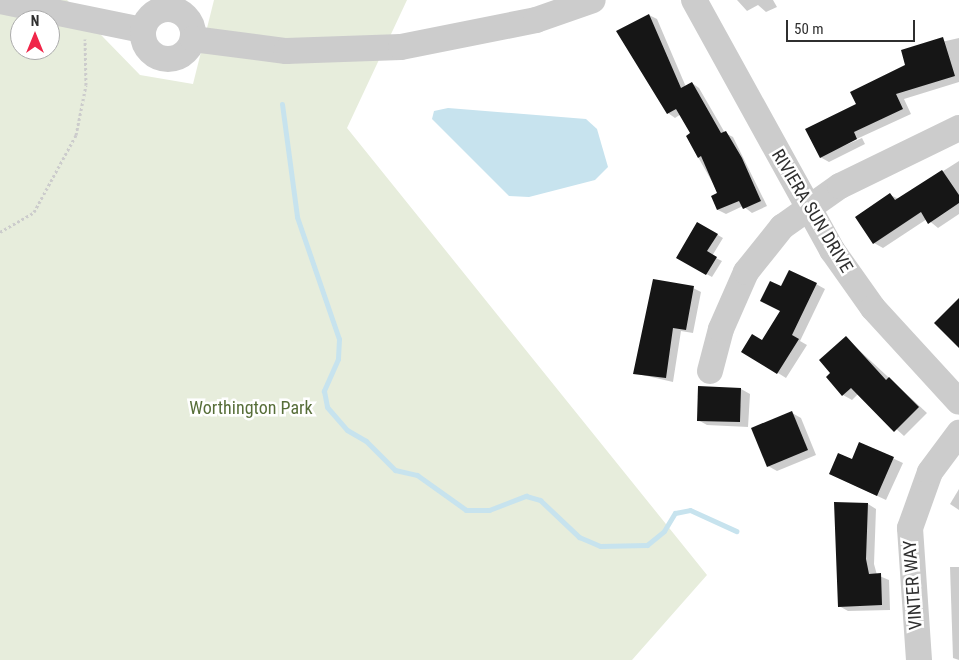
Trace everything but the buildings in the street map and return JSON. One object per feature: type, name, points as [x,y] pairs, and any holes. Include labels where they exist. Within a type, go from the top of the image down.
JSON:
[{"type":"street","points":[[193,39],[286,51],[402,47],[536,20],[593,0]]},
{"type":"street","name":"RIVIERA SUN DRIVE","points":[[694,0],[806,208],[873,308],[959,402]]},
{"type":"street","points":[[0,1],[142,30]]},
{"type":"street","points":[[174,4],[191,22],[193,39],[184,54],[164,60],[148,51],[142,30],[155,12],[174,4]]},
{"type":"street","points":[[710,371],[721,329],[746,272],[782,227],[806,208],[959,128]]},
{"type":"street","name":"VINTER WAY","points":[[919,660],[910,528],[930,472],[959,433]]},
{"type":"path","points":[[0,232],[34,212],[52,172],[76,135],[86,85],[84,40]]},
{"type":"green space","name":"Worthington Park","points":[[0,0],[67,0],[140,75],[193,84],[214,0],[407,0],[347,128],[707,575],[632,660],[0,660]]},
{"type":"water","points":[[448,108],[586,119],[597,129],[608,167],[595,180],[529,197],[509,196],[432,119],[434,111]]},
{"type":"waterway","points":[[282,104],[297,217],[339,339],[338,359],[324,391],[327,407],[347,430],[366,441],[395,470],[417,475],[466,510],[489,510],[526,496],[540,500],[579,537],[600,546],[647,545],[664,531],[675,513],[690,510],[736,531]]}]
